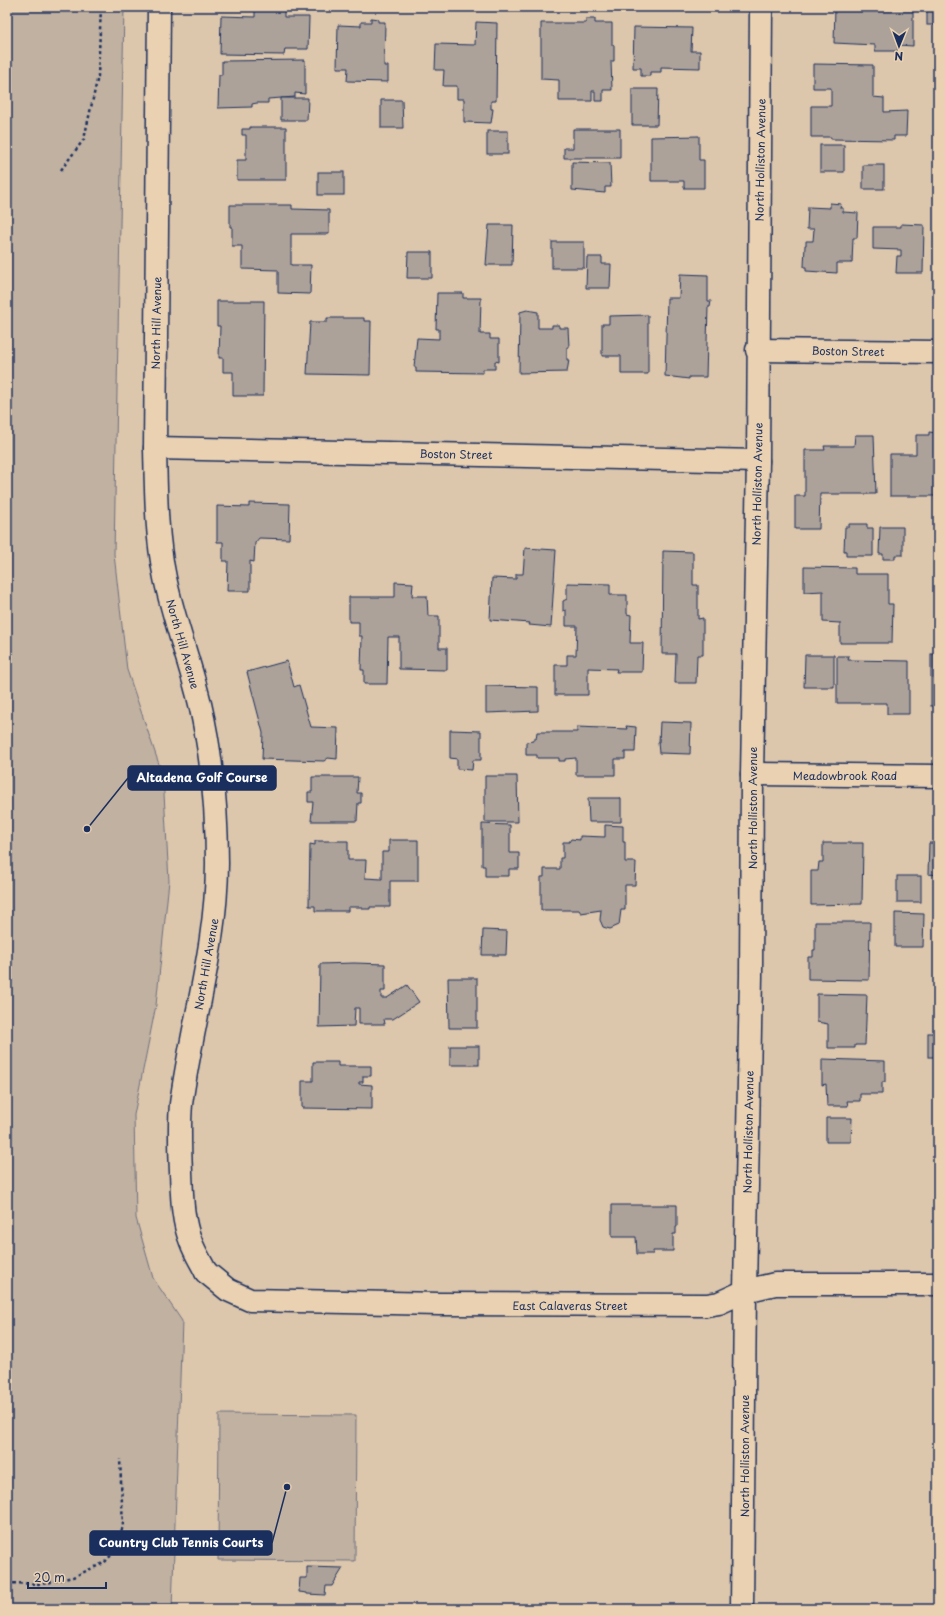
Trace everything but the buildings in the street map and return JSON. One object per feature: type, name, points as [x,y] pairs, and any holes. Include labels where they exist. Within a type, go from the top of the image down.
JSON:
[{"type":"street","name":"North Hill Avenue","points":[[159,7],[155,448],[156,519],[164,577],[200,704],[210,763],[216,813],[217,864],[214,924],[187,1066],[181,1107],[180,1141],[182,1206],[191,1241],[206,1272]]},
{"type":"street","name":"North Holliston Avenue","points":[[742,1609],[745,1291],[751,976],[752,774],[758,461],[757,350],[761,7]]},
{"type":"street","name":"Boston Street","points":[[757,350],[938,352]]},
{"type":"street","name":"Boston Street","points":[[155,448],[758,461]]},
{"type":"street","name":"Meadowbrook Road","points":[[752,774],[938,776]]},
{"type":"street","name":"East Calaveras Street","points":[[206,1272],[228,1290],[250,1300],[439,1304],[707,1306],[719,1303],[745,1291],[775,1284],[938,1284]]},
{"type":"path","points":[[61,170],[84,139],[98,76],[101,7]]},
{"type":"path","points":[[7,1583],[42,1584],[73,1577],[104,1563],[115,1552],[123,1526],[120,1459]]},
{"type":"shaded area","points":[[7,7],[124,7],[114,554],[127,670],[163,776],[169,881],[156,1005],[134,1115],[136,1218],[153,1278],[182,1321],[172,1609],[7,1609]]},
{"type":"shaded area","points":[[219,1414],[356,1415],[355,1561],[218,1560]]},
{"type":"place","name":"Altadena Golf Course","points":[[87,829]]},
{"type":"place","name":"Country Club Tennis Courts","points":[[287,1487]]}]
